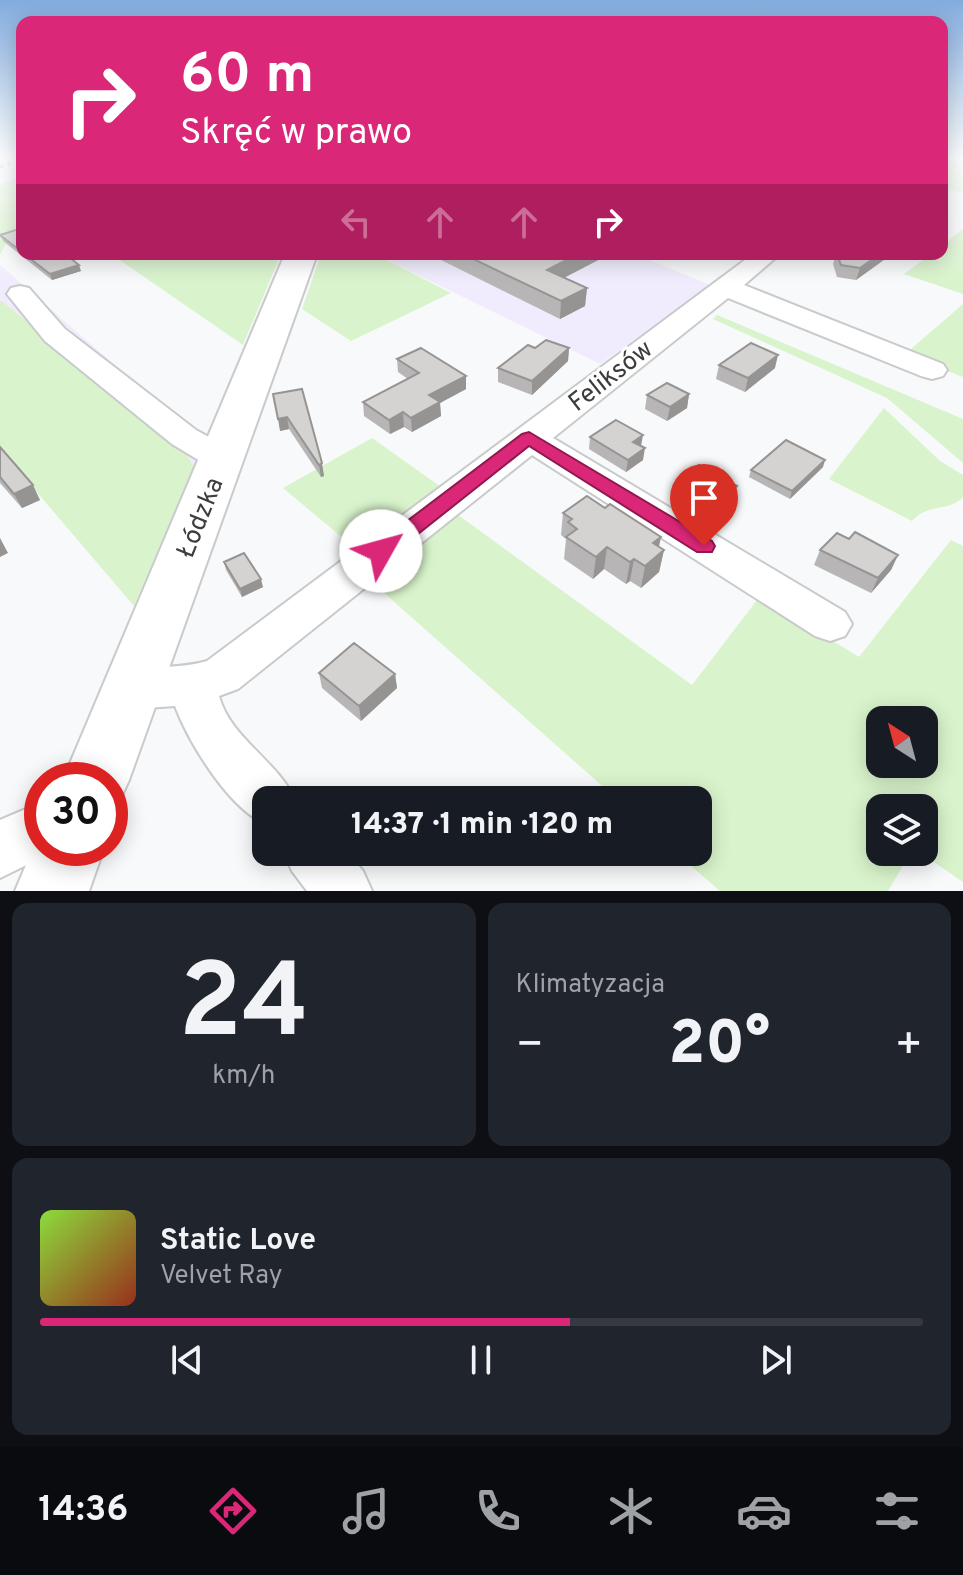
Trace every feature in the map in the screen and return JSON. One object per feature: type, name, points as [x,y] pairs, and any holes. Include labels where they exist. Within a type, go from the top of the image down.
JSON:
[{"type":"main road","name":"Łódzka","points":[[103,762],[299,260]]},
{"type":"main road","points":[[52,891],[62,866]]},
{"type":"street","name":"Feliksów","points":[[132,689],[193,685],[222,675],[760,260]]},
{"type":"street","points":[[725,287],[932,370]]},
{"type":"street","points":[[20,294],[55,335],[184,437],[222,459]]},
{"type":"street","points":[[529,438],[830,624]]},
{"type":"street","points":[[193,685],[195,703],[203,719],[258,786]]},
{"type":"street","points":[[0,851],[24,836]]},
{"type":"street","points":[[322,866],[343,891]]},
{"type":"shaded area","points":[[387,260],[650,260],[710,285],[600,364]]},
{"type":"shaded area","points":[[0,265],[203,442],[194,466],[182,448],[0,302]]},
{"type":"green space","points":[[0,200],[16,200],[16,229],[0,255]]},
{"type":"green space","points":[[963,229],[963,294],[904,274],[923,260],[948,260],[948,241]]},
{"type":"green space","points":[[120,260],[278,260],[243,345]]},
{"type":"green space","points":[[319,260],[387,260],[451,293],[351,341],[302,309]]},
{"type":"green space","points":[[2,301],[182,448],[194,466],[134,606],[0,449]]},
{"type":"green space","points":[[963,304],[963,377],[890,349],[911,349]]},
{"type":"green space","points":[[717,315],[963,419],[963,463],[887,398],[713,319]]},
{"type":"green space","points":[[884,408],[940,461],[963,475],[963,497],[957,502],[925,511],[912,521],[829,479]]},
{"type":"green space","points":[[372,438],[441,487],[356,549],[283,488]]},
{"type":"green space","points":[[450,509],[692,685],[757,600],[773,604],[859,657],[951,540],[963,546],[963,882],[938,865],[938,794],[866,794],[866,866],[903,866],[888,891],[720,891],[691,866],[712,866],[712,786],[602,786],[365,576]]},
{"type":"building","points":[[16,230],[16,247],[0,235]]},
{"type":"building","points":[[32,260],[73,260],[79,265],[50,274]]},
{"type":"building","points":[[476,260],[566,260],[547,270],[587,288],[561,301]]},
{"type":"building","points":[[839,260],[871,260],[860,268],[841,265]]},
{"type":"building","points":[[546,340],[569,348],[532,381],[498,368],[528,345],[535,348]]},
{"type":"building","points":[[751,343],[778,355],[748,378],[719,365]]},
{"type":"building","points":[[421,348],[466,376],[429,395],[440,402],[411,418],[403,412],[389,420],[363,402],[419,373],[397,359]]},
{"type":"building","points":[[667,383],[689,394],[670,407],[647,395]]},
{"type":"building","points":[[302,389],[322,463],[319,465],[287,417],[278,419],[273,394]]},
{"type":"building","points":[[616,420],[643,435],[633,442],[645,448],[628,460],[590,437]]},
{"type":"building","points":[[786,440],[825,460],[792,491],[751,470]]},
{"type":"building","points":[[0,447],[33,485],[14,494],[0,477]]},
{"type":"building","points":[[699,465],[737,486],[721,500],[682,478]]},
{"type":"building","points":[[587,496],[605,508],[610,504],[661,537],[653,543],[664,550],[645,566],[634,559],[630,562],[607,547],[596,557],[566,537],[577,529],[568,522],[572,519],[563,513]]},
{"type":"building","points":[[855,532],[898,555],[878,578],[820,550],[837,533],[849,539]]},
{"type":"building","points":[[244,553],[261,579],[240,589],[224,562]]},
{"type":"building","points":[[354,643],[395,674],[359,706],[319,673]]},
{"type":"route","points":[[381,551],[529,438],[704,546]]}]
